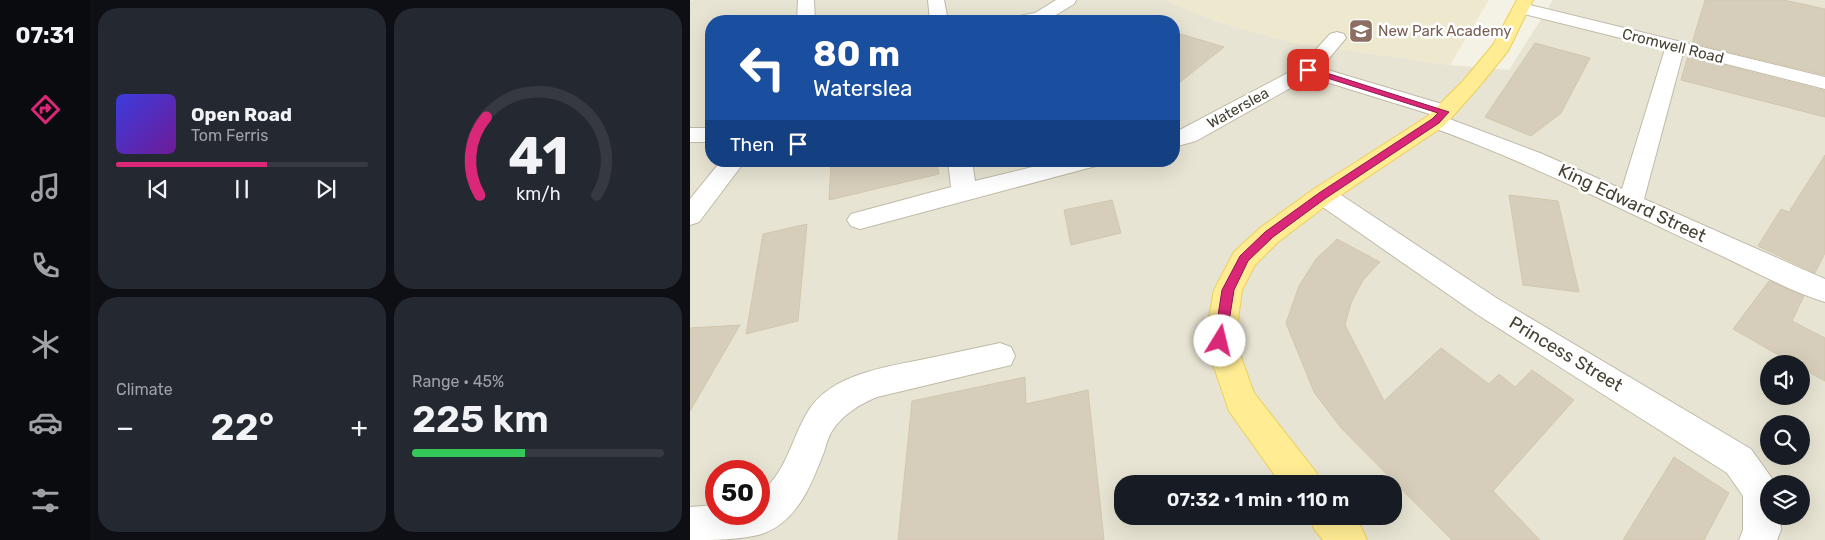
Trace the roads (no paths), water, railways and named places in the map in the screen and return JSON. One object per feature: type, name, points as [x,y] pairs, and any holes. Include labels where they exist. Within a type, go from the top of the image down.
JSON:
[{"type":"main road","points":[[1296,475],[1241,401],[1220,341],[1228,290],[1244,259],[1269,235],[1323,195],[1440,116],[1470,85],[1502,47],[1524,4]]},
{"type":"main road","points":[[1335,525],[1348,540]]},
{"type":"street","points":[[806,0],[806,15]]},
{"type":"street","points":[[1043,15],[1068,0]]},
{"type":"street","points":[[936,2],[938,15]]},
{"type":"street","name":"Cromwell Road","points":[[1524,4],[1675,47],[1825,83]]},
{"type":"street","points":[[1336,38],[1308,70],[1440,116]]},
{"type":"street","points":[[1631,201],[1675,47]]},
{"type":"street","name":"Waterslea","points":[[1180,138],[1188,136],[1308,70]]},
{"type":"street","name":"King Edward Street","points":[[1440,116],[1631,201],[1825,291]]},
{"type":"street","points":[[690,135],[705,134]]},
{"type":"street","points":[[690,216],[729,167]]},
{"type":"street","points":[[961,167],[964,192]]},
{"type":"street","points":[[860,220],[1064,167]]},
{"type":"street","name":"Princess Street","points":[[1323,195],[1488,307],[1739,461],[1760,491],[1762,530],[1758,540]]},
{"type":"street","points":[[690,526],[734,522],[760,516],[784,497],[797,475],[819,422],[832,407],[851,393],[873,384],[1000,356]]},
{"type":"place","name":"New Park Academy","points":[[1361,31]]}]
